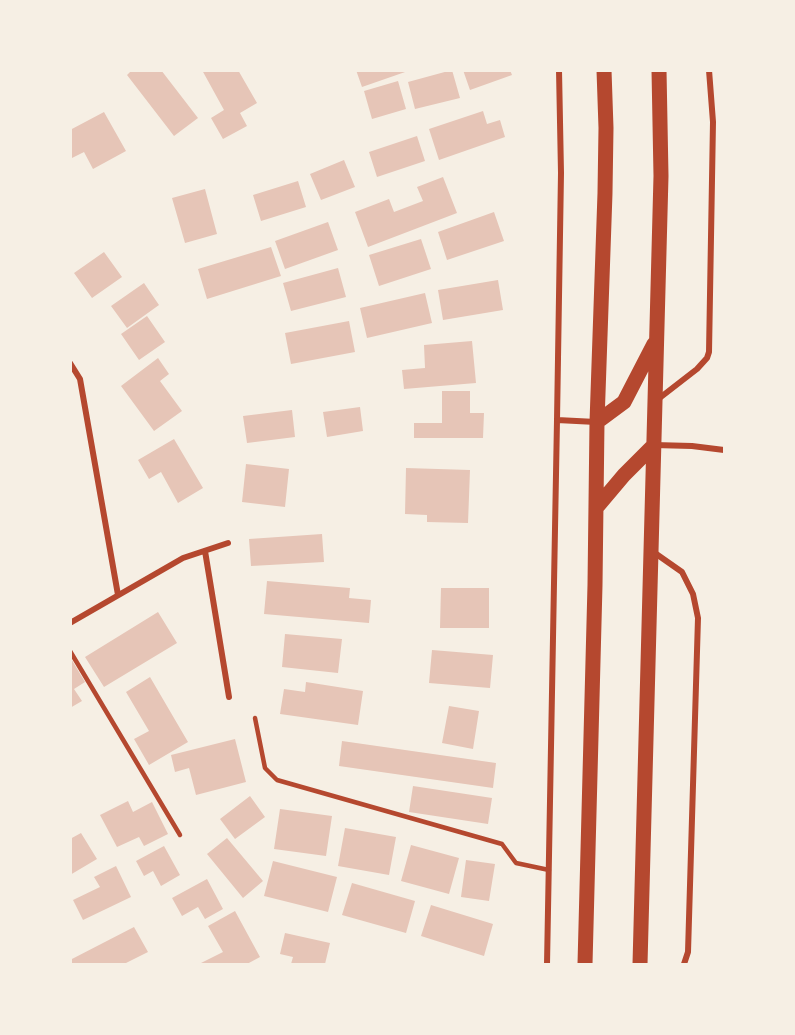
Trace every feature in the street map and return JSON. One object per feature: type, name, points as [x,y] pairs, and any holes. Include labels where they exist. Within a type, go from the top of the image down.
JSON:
[{"type":"highway","points":[[585,964],[597,507],[597,422],[605,193],[604,70]]},
{"type":"highway","points":[[640,964],[661,176],[659,70]]},
{"type":"highway","points":[[597,422],[620,406],[627,397],[657,338]]},
{"type":"highway","points":[[597,507],[654,445]]},
{"type":"street","points":[[547,964],[561,173],[559,70]]},
{"type":"street","points":[[655,402],[697,369],[707,358],[709,352],[712,133],[709,70]]},
{"type":"street","points":[[70,363],[80,379],[118,595]]},
{"type":"street","points":[[557,420],[597,422]]},
{"type":"street","points":[[654,445],[724,450]]},
{"type":"street","points":[[70,623],[183,558],[228,543]]},
{"type":"street","points":[[205,551],[229,697]]},
{"type":"street","points":[[652,551],[682,572],[693,594],[698,618],[688,952],[684,964]]},
{"type":"lane","points":[[70,651],[180,835]]},
{"type":"lane","points":[[255,718],[265,768],[277,780],[502,844],[516,863],[549,870]]},
{"type":"building","points":[[132,70],[161,70],[198,118],[174,136],[127,75]]},
{"type":"building","points":[[202,70],[238,70],[257,103],[240,113],[247,126],[223,139],[211,118],[224,110]]},
{"type":"building","points":[[356,70],[408,70],[408,71],[362,87]]},
{"type":"building","points":[[452,70],[460,98],[415,109],[408,82]]},
{"type":"building","points":[[463,70],[510,70],[512,75],[470,90]]},
{"type":"building","points":[[398,81],[406,109],[372,119],[364,91]]},
{"type":"building","points":[[483,111],[487,124],[500,120],[505,137],[439,160],[429,129]]},
{"type":"building","points":[[104,112],[126,151],[93,169],[84,152],[72,158],[70,130]]},
{"type":"building","points":[[417,136],[425,161],[377,177],[369,152]]},
{"type":"building","points":[[344,160],[355,187],[321,200],[310,174]]},
{"type":"building","points":[[443,177],[457,213],[368,247],[355,212],[389,199],[394,212],[423,201],[417,187]]},
{"type":"building","points":[[298,181],[306,207],[261,221],[253,195]]},
{"type":"building","points":[[205,189],[217,234],[185,243],[172,198]]},
{"type":"building","points":[[494,212],[504,241],[447,260],[438,232]]},
{"type":"building","points":[[328,222],[338,250],[285,269],[275,241]]},
{"type":"building","points":[[421,239],[431,269],[379,286],[369,255]]},
{"type":"building","points":[[271,247],[281,276],[207,299],[198,269]]},
{"type":"building","points":[[104,252],[122,277],[92,298],[74,273]]},
{"type":"building","points":[[338,268],[346,297],[291,311],[283,283]]},
{"type":"building","points":[[498,280],[503,310],[443,320],[438,290]]},
{"type":"building","points":[[144,283],[159,305],[127,328],[111,306]]},
{"type":"building","points":[[425,293],[432,323],[367,338],[360,308]]},
{"type":"building","points":[[147,316],[165,342],[139,360],[121,334]]},
{"type":"building","points":[[349,321],[355,352],[291,364],[285,333]]},
{"type":"building","points":[[472,341],[476,383],[404,389],[402,370],[425,368],[424,345]]},
{"type":"building","points":[[158,358],[169,374],[160,381],[182,411],[154,431],[121,386]]},
{"type":"building","points":[[442,391],[470,391],[470,413],[484,413],[483,438],[414,438],[414,423],[442,423]]},
{"type":"building","points":[[360,407],[363,431],[327,437],[323,412]]},
{"type":"building","points":[[292,410],[295,437],[247,443],[243,416]]},
{"type":"building","points":[[174,439],[203,488],[178,503],[161,472],[149,479],[138,460]]},
{"type":"building","points":[[246,464],[289,469],[285,507],[242,502]]},
{"type":"building","points":[[406,468],[470,470],[468,523],[427,522],[427,515],[405,514]]},
{"type":"building","points":[[322,534],[324,562],[251,566],[249,539]]},
{"type":"building","points":[[267,581],[350,588],[349,598],[371,600],[369,623],[264,614]]},
{"type":"building","points":[[441,588],[489,588],[489,628],[440,628]]},
{"type":"building","points":[[158,612],[177,643],[104,687],[85,657]]},
{"type":"building","points":[[285,634],[342,639],[338,673],[282,667]]},
{"type":"building","points":[[432,650],[493,655],[490,688],[429,683]]},
{"type":"building","points":[[70,657],[85,682],[74,689],[82,701],[70,708]]},
{"type":"building","points":[[150,677],[188,742],[149,765],[134,739],[149,731],[126,692]]},
{"type":"building","points":[[306,682],[363,691],[358,725],[280,714],[284,689],[305,692]]},
{"type":"building","points":[[449,706],[479,711],[473,749],[442,743]]},
{"type":"building","points":[[235,739],[246,782],[196,795],[189,768],[175,772],[171,755]]},
{"type":"building","points":[[342,741],[496,763],[493,788],[339,766]]},
{"type":"building","points":[[413,786],[492,798],[488,824],[409,812]]},
{"type":"building","points":[[250,796],[265,817],[235,839],[220,819]]},
{"type":"building","points":[[128,801],[133,812],[152,802],[168,834],[144,846],[139,837],[117,847],[100,815]]},
{"type":"building","points":[[280,809],[332,816],[326,856],[274,849]]},
{"type":"building","points":[[345,828],[396,837],[389,875],[338,866]]},
{"type":"building","points":[[81,833],[97,859],[70,875],[70,839]]},
{"type":"building","points":[[227,838],[263,881],[243,898],[207,854]]},
{"type":"building","points":[[411,845],[459,858],[449,894],[401,881]]},
{"type":"building","points":[[164,846],[180,875],[161,886],[153,871],[144,876],[136,861]]},
{"type":"building","points":[[466,860],[495,864],[489,901],[461,897]]},
{"type":"building","points":[[273,861],[337,877],[328,912],[264,896]]},
{"type":"building","points":[[116,866],[131,897],[83,920],[73,900],[100,887],[94,877]]},
{"type":"building","points":[[207,879],[223,909],[205,919],[198,907],[182,916],[172,898]]},
{"type":"building","points":[[352,883],[415,901],[406,933],[342,915]]},
{"type":"building","points":[[431,905],[493,924],[484,956],[421,936]]},
{"type":"building","points":[[235,911],[260,957],[247,964],[199,964],[223,952],[208,926]]},
{"type":"building","points":[[134,927],[148,952],[124,964],[70,964],[70,960]]},
{"type":"building","points":[[285,933],[330,943],[325,964],[291,964],[293,957],[280,954]]}]
